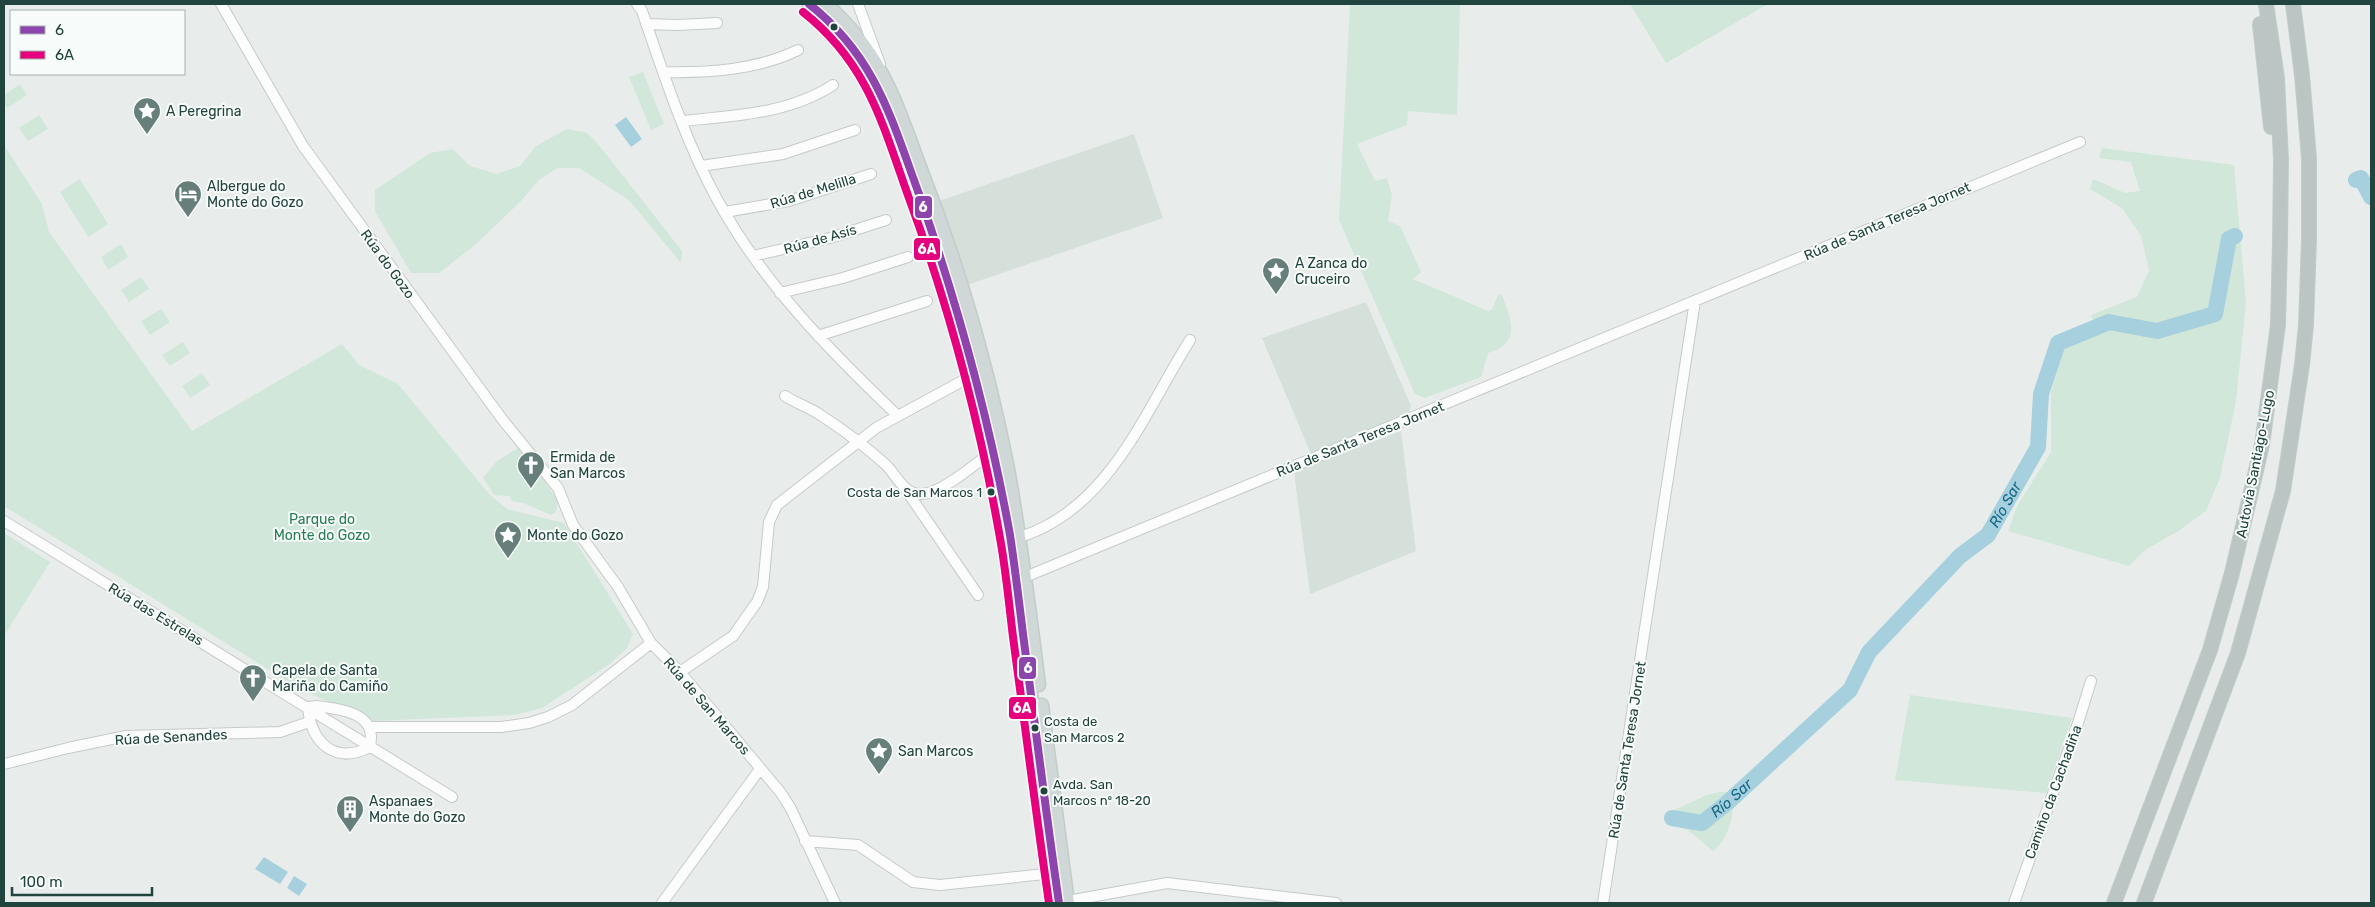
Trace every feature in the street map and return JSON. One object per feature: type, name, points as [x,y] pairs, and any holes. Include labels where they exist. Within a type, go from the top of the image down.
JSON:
[{"type":"highway","points":[[2257,4],[2272,138],[2281,178]]},
{"type":"highway","name":"Autovía Santiago-Lugo","points":[[2114,903],[2210,650],[2232,573],[2262,445],[2278,325],[2281,178],[2277,78],[2266,4]]},
{"type":"highway","name":"Autovía Santiago-Lugo","points":[[2144,903],[2238,653],[2283,491],[2303,355],[2308,240],[2309,158],[2302,75],[2293,4]]},
{"type":"main road","points":[[809,4],[826,10],[835,18],[855,29],[881,79],[939,215],[969,310],[1000,434],[998,449],[1004,507],[1030,678],[1055,873],[1061,884],[1065,903]]},
{"type":"main road","points":[[826,10],[881,79],[950,283],[968,345],[969,377],[979,390],[998,449],[1020,538],[1065,903]]},
{"type":"main road","points":[[969,310],[971,335],[979,364],[969,377]]},
{"type":"main road","points":[[969,377],[982,378],[992,418],[1000,434]]},
{"type":"main road","points":[[1004,507],[1012,524],[1019,569],[1025,577]]},
{"type":"main road","points":[[1025,577],[1022,585],[1030,647],[1030,678]]},
{"type":"street","name":"Rúa do Gozo","points":[[221,4],[304,146],[502,419],[558,488],[569,515]]},
{"type":"street","points":[[855,29],[858,5]]},
{"type":"street","points":[[640,6],[681,120],[701,166],[725,212],[780,294],[818,336],[897,415]]},
{"type":"street","points":[[646,24],[678,26],[717,23]]},
{"type":"street","points":[[663,72],[731,69],[767,62],[798,50]]},
{"type":"street","points":[[681,120],[716,118],[768,110],[794,103],[833,85]]},
{"type":"street","points":[[701,166],[783,154],[855,130]]},
{"type":"street","name":"Rúa de Santa Teresa Jornet","points":[[1025,577],[2080,142]]},
{"type":"street","name":"Rúa de Melilla","points":[[725,212],[789,200],[871,174]]},
{"type":"street","name":"Rúa de Asís","points":[[753,256],[830,238],[886,220]]},
{"type":"street","points":[[780,294],[843,278],[908,257]]},
{"type":"street","points":[[818,336],[927,301]]},
{"type":"street","name":"Rúa de Santa Teresa Jornet","points":[[1603,903],[1695,301]]},
{"type":"street","points":[[1020,538],[1040,531],[1068,514],[1098,485],[1125,452],[1165,379],[1190,340]]},
{"type":"street","points":[[680,672],[697,658],[733,636],[757,602],[763,588],[769,522],[777,505],[897,415],[969,377]]},
{"type":"street","points":[[785,396],[818,414],[860,441],[891,469],[978,594]]},
{"type":"street","points":[[905,490],[915,494],[931,492],[998,449]]},
{"type":"street","name":"Rúa de San Marcos","points":[[569,515],[573,525],[618,587],[651,643],[680,672],[782,794],[835,903]]},
{"type":"street","name":"Rúa das Estrelas","points":[[4,521],[452,797]]},
{"type":"street","points":[[308,707],[309,722],[313,733],[321,744],[331,750],[351,752],[370,747],[369,727],[501,728],[529,723],[572,705],[651,643]]},
{"type":"street","name":"Camiño da Cachadiña","points":[[2014,903],[2091,681]]},
{"type":"street","name":"Rúa das Estrelas","points":[[308,707],[317,706],[340,710],[356,716],[369,727]]},
{"type":"street","name":"Rúa de Senandes","points":[[4,764],[126,736],[280,732],[309,722]]},
{"type":"street","points":[[662,903],[760,769]]},
{"type":"street","points":[[805,841],[858,845],[913,882],[940,885],[1055,873]]},
{"type":"street","points":[[1065,903],[1167,883],[1336,903]]},
{"type":"shaded area","points":[[1134,134],[1163,218],[967,285],[939,201]]},
{"type":"shaded area","points":[[1366,302],[1411,406],[1408,414],[1311,454],[1262,338]]},
{"type":"shaded area","points":[[1401,431],[1416,551],[1310,594],[1294,472]]},
{"type":"green space","points":[[1350,4],[1460,4],[1457,115],[1408,111],[1407,125],[1357,144],[1375,181],[1387,178],[1392,194],[1388,221],[1400,226],[1421,272],[1413,279],[1488,311],[1492,309],[1498,295],[1501,293],[1511,320],[1510,336],[1499,349],[1488,353],[1481,377],[1424,398],[1415,394],[1339,220]]},
{"type":"green space","points":[[1630,4],[1768,4],[1666,63]]},
{"type":"green space","points":[[643,72],[664,124],[651,130],[629,77]]},
{"type":"green space","points":[[20,84],[27,95],[7,108],[4,103],[4,95]]},
{"type":"green space","points":[[39,115],[48,129],[28,141],[19,128]]},
{"type":"green space","points":[[567,129],[587,133],[598,144],[682,251],[681,263],[629,200],[579,168],[557,168],[539,180],[520,202],[476,244],[439,273],[411,273],[375,211],[375,190],[430,153],[453,149],[470,166],[497,174],[520,166],[536,146]]},
{"type":"green space","name":"Parque do Monte do Gozo","points":[[4,145],[42,204],[49,232],[192,431],[342,344],[359,365],[398,384],[489,494],[507,509],[564,523],[633,634],[627,648],[611,663],[542,708],[514,715],[371,721],[300,689],[4,506]]},
{"type":"green space","points":[[2102,148],[2234,165],[2246,303],[2236,401],[2220,478],[2206,511],[2180,530],[2145,550],[2129,566],[2008,531],[2017,506],[2051,452],[2051,392],[2064,350],[2096,329],[2091,315],[2137,297],[2149,270],[2141,236],[2122,208],[2090,189],[2093,179],[2125,193],[2140,191],[2131,162],[2099,158]]},
{"type":"green space","points":[[80,179],[108,224],[88,237],[60,192]]},
{"type":"green space","points":[[121,244],[128,257],[108,270],[101,257]]},
{"type":"green space","points":[[141,277],[149,289],[129,302],[121,290]]},
{"type":"green space","points":[[161,309],[170,322],[150,335],[141,321]]},
{"type":"green space","points":[[183,342],[190,353],[170,366],[162,355]]},
{"type":"green space","points":[[202,373],[210,385],[190,398],[182,386]]},
{"type":"green space","points":[[521,446],[558,501],[556,512],[551,515],[523,503],[512,501],[509,496],[494,495],[483,478],[496,462]]},
{"type":"green space","points":[[4,533],[50,562],[4,636]]},
{"type":"green space","points":[[1910,695],[2072,718],[2046,793],[1895,780]]},
{"type":"green space","points":[[1729,792],[1733,806],[1730,823],[1724,839],[1713,851],[1689,831],[1669,823],[1666,817],[1670,812],[1707,795]]},
{"type":"water","points":[[626,117],[642,139],[631,147],[615,125]]},
{"type":"water","points":[[264,857],[288,872],[280,884],[255,869]]},
{"type":"water","points":[[294,876],[307,884],[299,896],[287,888]]},
{"type":"waterway","name":"Río Sar","points":[[2356,180],[2361,178],[2371,197]]},
{"type":"waterway","name":"Río Sar","points":[[1672,818],[1702,823],[1727,803],[1850,690],[1869,652],[1960,556],[1988,535],[2038,447],[2041,394],[2058,343],[2109,322],[2157,331],[2215,314],[2229,239],[2235,236]]},
{"type":"transit line","name":"6","points":[[809,4],[832,24],[851,45],[866,67],[890,114],[947,278],[971,363],[1002,492],[1010,535],[1059,903]]},
{"type":"transit line","name":"6A","points":[[803,12],[844,53],[859,75],[871,98],[882,122],[925,242],[951,325],[983,453],[1002,550],[1049,903]]},
{"type":"place","name":"A Peregrina","points":[[147,135]]},
{"type":"place","name":"Albergue do Monte do Gozo","points":[[188,218]]},
{"type":"place","name":"A Zanca do Cruceiro","points":[[1276,295]]},
{"type":"place","name":"Ermida de San Marcos","points":[[531,489]]},
{"type":"place","name":"Costa de San Marcos 1","points":[[991,492]]},
{"type":"place","name":"Monte do Gozo","points":[[508,559]]},
{"type":"place","name":"Capela de Santa Mariña do Camiño","points":[[253,702]]},
{"type":"place","name":"Costa de San Marcos 2","points":[[1035,728]]},
{"type":"place","name":"San Marcos","points":[[879,775]]},
{"type":"place","name":"Avda. San Marcos nº 18-20","points":[[1044,791]]},
{"type":"place","name":"Aspanaes Monte do Gozo","points":[[350,833]]}]
